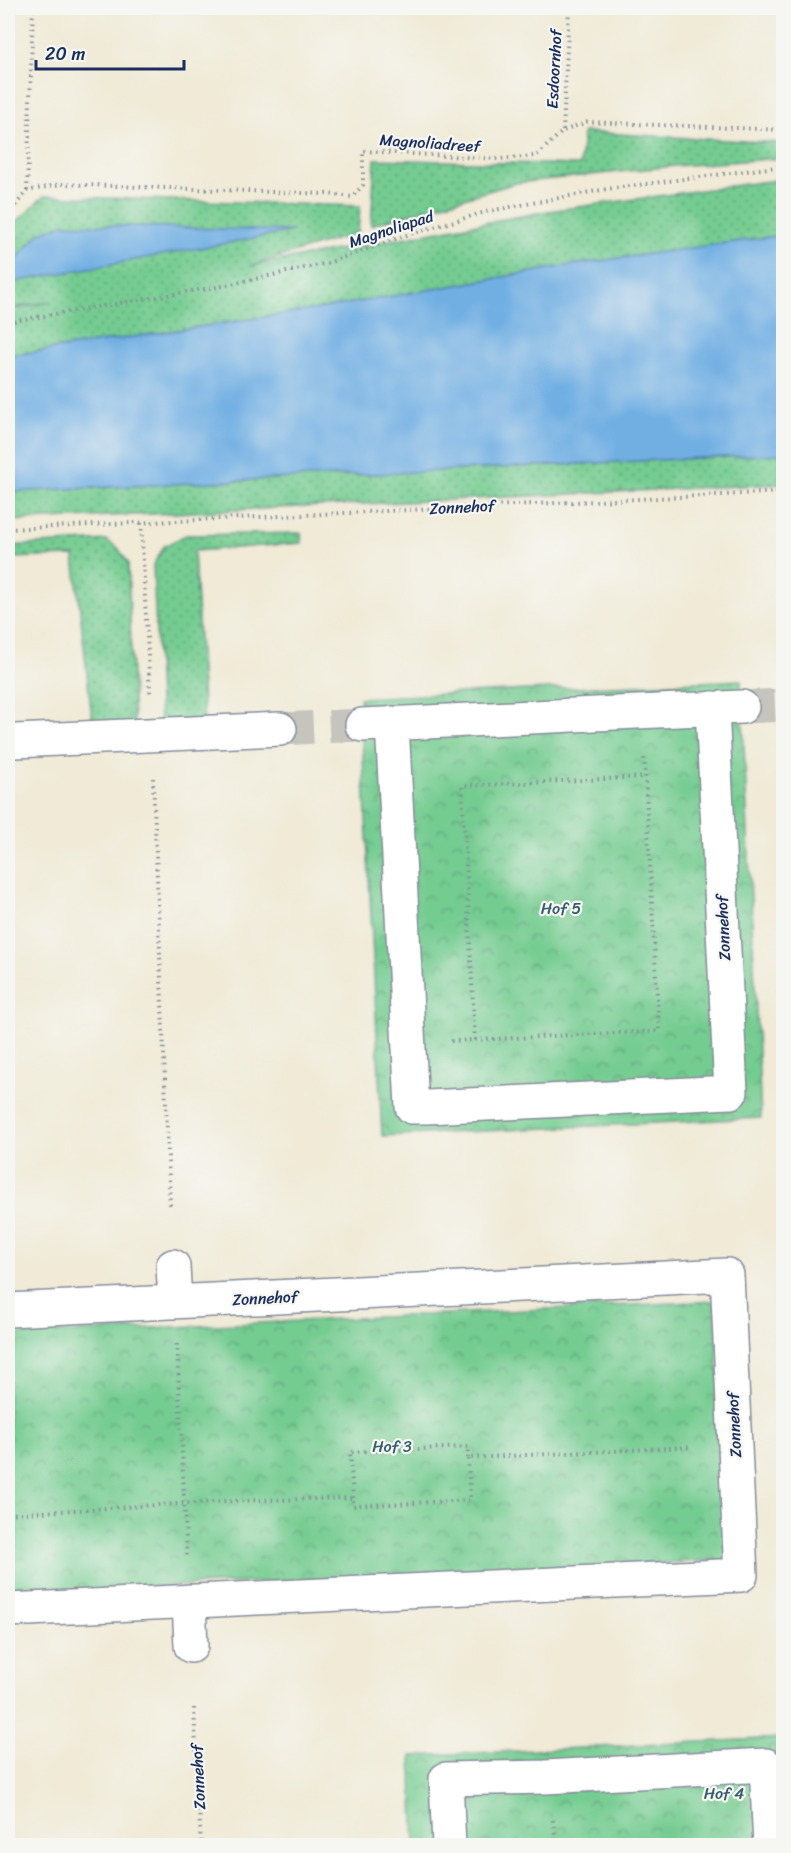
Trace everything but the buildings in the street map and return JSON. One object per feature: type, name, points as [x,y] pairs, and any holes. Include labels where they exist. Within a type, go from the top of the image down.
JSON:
[{"type":"street","name":"Zonnehof","points":[[727,707],[731,1092],[412,1107],[409,1043],[377,724],[642,711],[727,707]]},
{"type":"street","points":[[15,741],[280,729]]},
{"type":"street","points":[[173,1266],[175,1302]]},
{"type":"street","name":"Zonnehof","points":[[8,1310],[726,1275],[741,1575],[8,1610]]},
{"type":"street","points":[[189,1601],[191,1646]]},
{"type":"street","points":[[449,1845],[446,1779],[545,1777],[766,1765],[771,1845]]},
{"type":"path","points":[[8,215],[27,190],[33,8]]},
{"type":"path","name":"Esdoornhof","points":[[563,131],[569,8]]},
{"type":"path","name":"Magnoliadreef","points":[[27,190],[61,184],[328,194],[352,197],[363,185],[363,151],[499,159],[536,156],[563,131],[587,122],[783,130]]},
{"type":"path","name":"Magnoliapad","points":[[8,322],[222,286],[328,262],[407,235],[489,211],[607,189],[783,166]]},
{"type":"path","name":"Zonnehof","points":[[8,529],[783,492]]},
{"type":"path","points":[[141,523],[152,735],[170,1205]]},
{"type":"path","points":[[409,1043],[659,1031],[642,711]]},
{"type":"path","points":[[475,1040],[462,786],[645,777]]},
{"type":"path","points":[[175,1302],[189,1601]]},
{"type":"path","points":[[468,1458],[735,1445]]},
{"type":"path","points":[[468,1447],[470,1500],[353,1506],[353,1498],[350,1452],[468,1447]]},
{"type":"path","points":[[8,1514],[353,1498]]},
{"type":"path","name":"Zonnehof","points":[[194,1708],[201,1845]]},
{"type":"green space","points":[[583,132],[783,143],[783,158],[675,166],[516,183],[371,225],[375,159],[580,165]]},
{"type":"green space","points":[[783,179],[783,235],[571,265],[324,308],[8,356],[8,310],[51,302],[8,308],[8,230],[44,196],[360,206],[358,233],[250,266],[548,211]]},
{"type":"green space","points":[[783,454],[783,484],[8,521],[8,492]]},
{"type":"green space","points":[[301,533],[302,543],[194,551],[204,723],[160,723],[153,565],[164,546],[186,535]]},
{"type":"green space","points":[[106,540],[118,548],[128,563],[134,726],[93,728],[74,556],[8,558],[8,546]]},
{"type":"green space","name":"Hof 5","points":[[741,680],[761,1118],[382,1136],[360,698]]},
{"type":"green space","name":"Hof 3","points":[[715,1301],[728,1560],[8,1594],[8,1335]]},
{"type":"green space","name":"Hof 4","points":[[783,1738],[783,1845],[415,1845],[411,1756]]},
{"type":"water","points":[[64,224],[293,231],[8,283],[8,268],[40,233]]},
{"type":"water","points":[[783,235],[783,454],[8,492],[8,356],[324,308],[571,265]]},
{"type":"tunnel","points":[[742,707],[784,705]]},
{"type":"tunnel","points":[[280,729],[362,725]]}]
